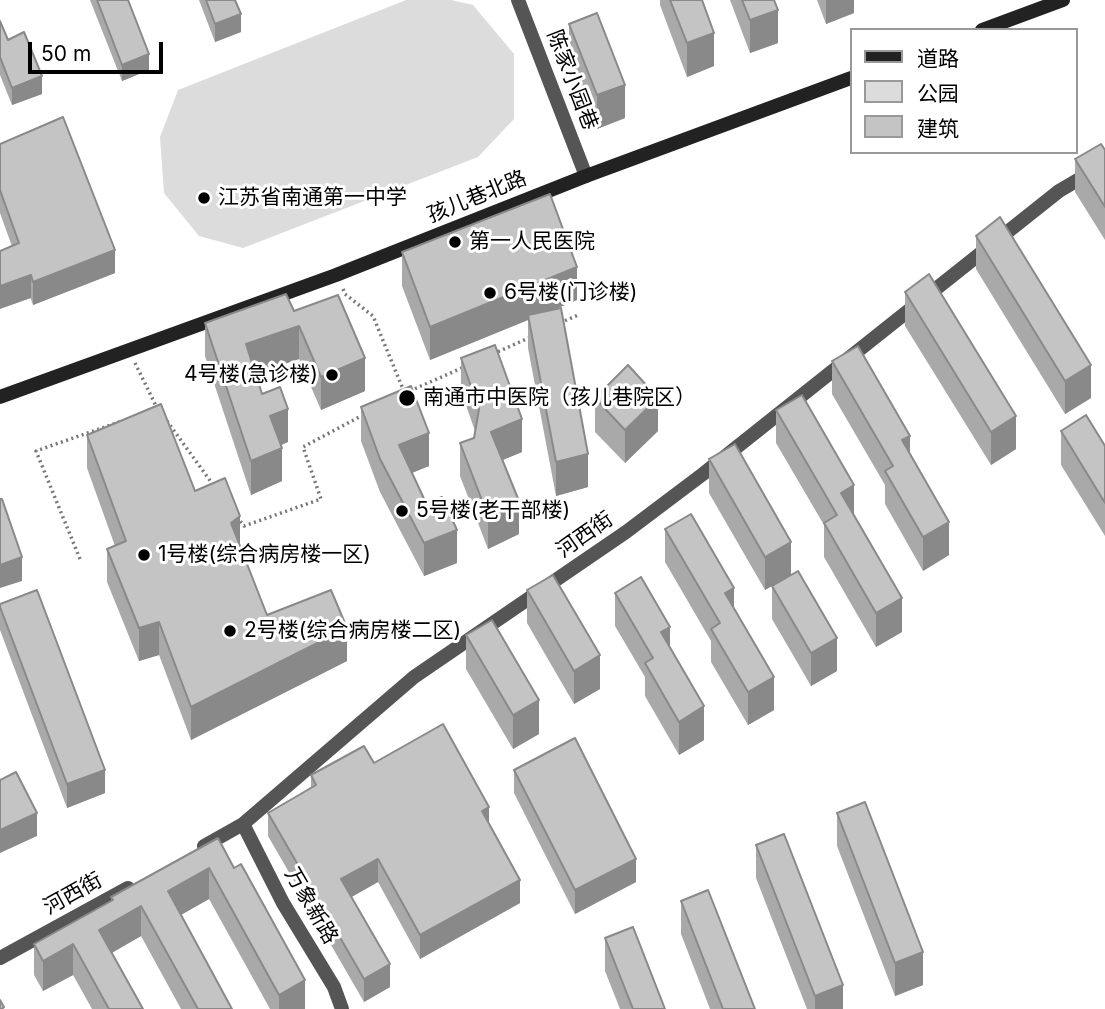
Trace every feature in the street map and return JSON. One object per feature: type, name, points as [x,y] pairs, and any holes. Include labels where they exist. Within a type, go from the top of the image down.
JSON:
[{"type":"main road","points":[[987,28],[1063,0]]},
{"type":"main road","name":"孩儿巷北路","points":[[0,397],[336,275],[586,176],[850,78]]},
{"type":"street","name":"陈家小园巷","points":[[519,0],[586,176]]},
{"type":"street","name":"河西街","points":[[195,851],[243,824],[414,677],[626,533],[1059,191],[1105,164]]},
{"type":"street","name":"万象新路","points":[[243,824],[283,903],[334,987],[342,1009]]},
{"type":"street","name":"河西街","points":[[0,958],[146,878]]},
{"type":"path","points":[[336,275],[345,294],[373,316],[405,394],[466,366]]},
{"type":"path","points":[[553,327],[578,316]]},
{"type":"path","points":[[491,355],[541,332]]},
{"type":"path","points":[[130,351],[157,408],[219,493]]},
{"type":"path","points":[[235,515],[244,526],[321,499],[303,447],[371,411]]},
{"type":"path","points":[[80,559],[36,450],[133,417]]},
{"type":"green space","points":[[406,0],[451,0],[473,5],[514,54],[514,119],[478,157],[243,248],[199,236],[164,193],[160,137],[178,90]]},
{"type":"building","points":[[97,0],[128,0],[149,54],[122,65]]},
{"type":"building","points":[[206,0],[235,0],[241,14],[215,24]]},
{"type":"building","points":[[670,0],[702,0],[714,33],[687,43]]},
{"type":"building","points":[[742,0],[774,0],[778,10],[750,20]]},
{"type":"building","points":[[597,13],[625,85],[597,95],[569,24]]},
{"type":"building","points":[[0,21],[8,40],[24,32],[42,76],[12,88],[0,57]]},
{"type":"building","points":[[63,117],[115,250],[33,282],[31,275],[0,286],[0,251],[19,243],[0,190],[0,144]]},
{"type":"building","points":[[1101,144],[1105,150],[1105,207],[1075,159]]},
{"type":"building","points":[[550,194],[577,267],[430,327],[402,252]]},
{"type":"building","points":[[1000,217],[1091,365],[1065,381],[976,236]]},
{"type":"building","points":[[929,274],[1016,416],[991,432],[905,292]]},
{"type":"building","points":[[286,294],[294,311],[338,295],[365,358],[321,377],[299,326],[246,344],[262,394],[280,387],[288,409],[270,416],[282,448],[251,461],[205,323]]},
{"type":"building","points":[[561,308],[588,454],[556,462],[528,315]]},
{"type":"building","points":[[495,345],[522,419],[491,432],[519,501],[488,516],[460,443],[474,438],[479,409],[461,358]]},
{"type":"building","points":[[858,346],[910,436],[902,440],[949,522],[923,537],[885,471],[893,466],[832,361]]},
{"type":"building","points":[[628,365],[658,398],[625,430],[595,398]]},
{"type":"building","points":[[411,386],[429,433],[399,445],[426,503],[442,497],[457,530],[424,543],[380,459],[361,407]]},
{"type":"building","points":[[802,395],[854,485],[841,493],[902,598],[876,613],[824,523],[837,515],[776,410]]},
{"type":"building","points":[[161,404],[195,491],[225,478],[240,516],[231,523],[267,615],[331,590],[347,628],[191,707],[159,622],[139,628],[107,549],[126,541],[87,435]]},
{"type":"building","points":[[1086,415],[1105,446],[1105,503],[1061,431]]},
{"type":"building","points":[[735,444],[791,542],[765,557],[709,459]]},
{"type":"building","points":[[0,499],[22,557],[0,565]]},
{"type":"building","points":[[691,514],[734,588],[725,593],[774,677],[748,692],[711,629],[720,623],[665,529]]},
{"type":"building","points":[[798,571],[837,638],[811,653],[772,586]]},
{"type":"building","points":[[553,575],[600,655],[574,671],[527,590]]},
{"type":"building","points":[[641,577],[670,627],[661,632],[704,706],[679,722],[645,663],[653,658],[615,593]]},
{"type":"building","points":[[37,590],[105,770],[67,784],[0,607],[0,604]]},
{"type":"building","points":[[492,620],[539,700],[513,715],[466,635]]},
{"type":"building","points":[[443,724],[489,807],[482,811],[520,880],[420,935],[378,859],[341,879],[390,964],[364,979],[268,813],[316,785],[311,775],[364,746],[374,763]]},
{"type":"building","points":[[575,738],[636,859],[575,890],[514,770]]},
{"type":"building","points":[[16,772],[37,813],[0,830],[0,780]]},
{"type":"building","points":[[865,802],[923,952],[895,963],[837,813]]},
{"type":"building","points":[[784,834],[843,985],[815,996],[756,845]]},
{"type":"building","points":[[218,838],[234,868],[241,864],[305,980],[279,995],[209,868],[168,891],[232,1009],[198,1009],[141,906],[99,930],[143,1009],[109,1009],[73,944],[43,961],[34,944],[113,900],[111,897]]},
{"type":"building","points":[[708,890],[755,1009],[723,1009],[681,901]]},
{"type":"building","points":[[633,927],[665,1009],[633,1009],[605,938]]},
{"type":"place","name":"江苏省南通第一中学","points":[[204,198]]},
{"type":"place","name":"第一人民医院","points":[[455,242]]},
{"type":"place","name":"6号楼(门诊楼)","points":[[490,293]]},
{"type":"place","name":"4号楼(急诊楼)","points":[[332,375]]},
{"type":"place","name":"南通市中医院（孩儿巷院区）","points":[[407,398]]},
{"type":"place","name":"5号楼(老干部楼)","points":[[402,511]]},
{"type":"place","name":"1号楼(综合病房楼一区)","points":[[144,555]]},
{"type":"place","name":"2号楼(综合病房楼二区)","points":[[230,631]]}]
